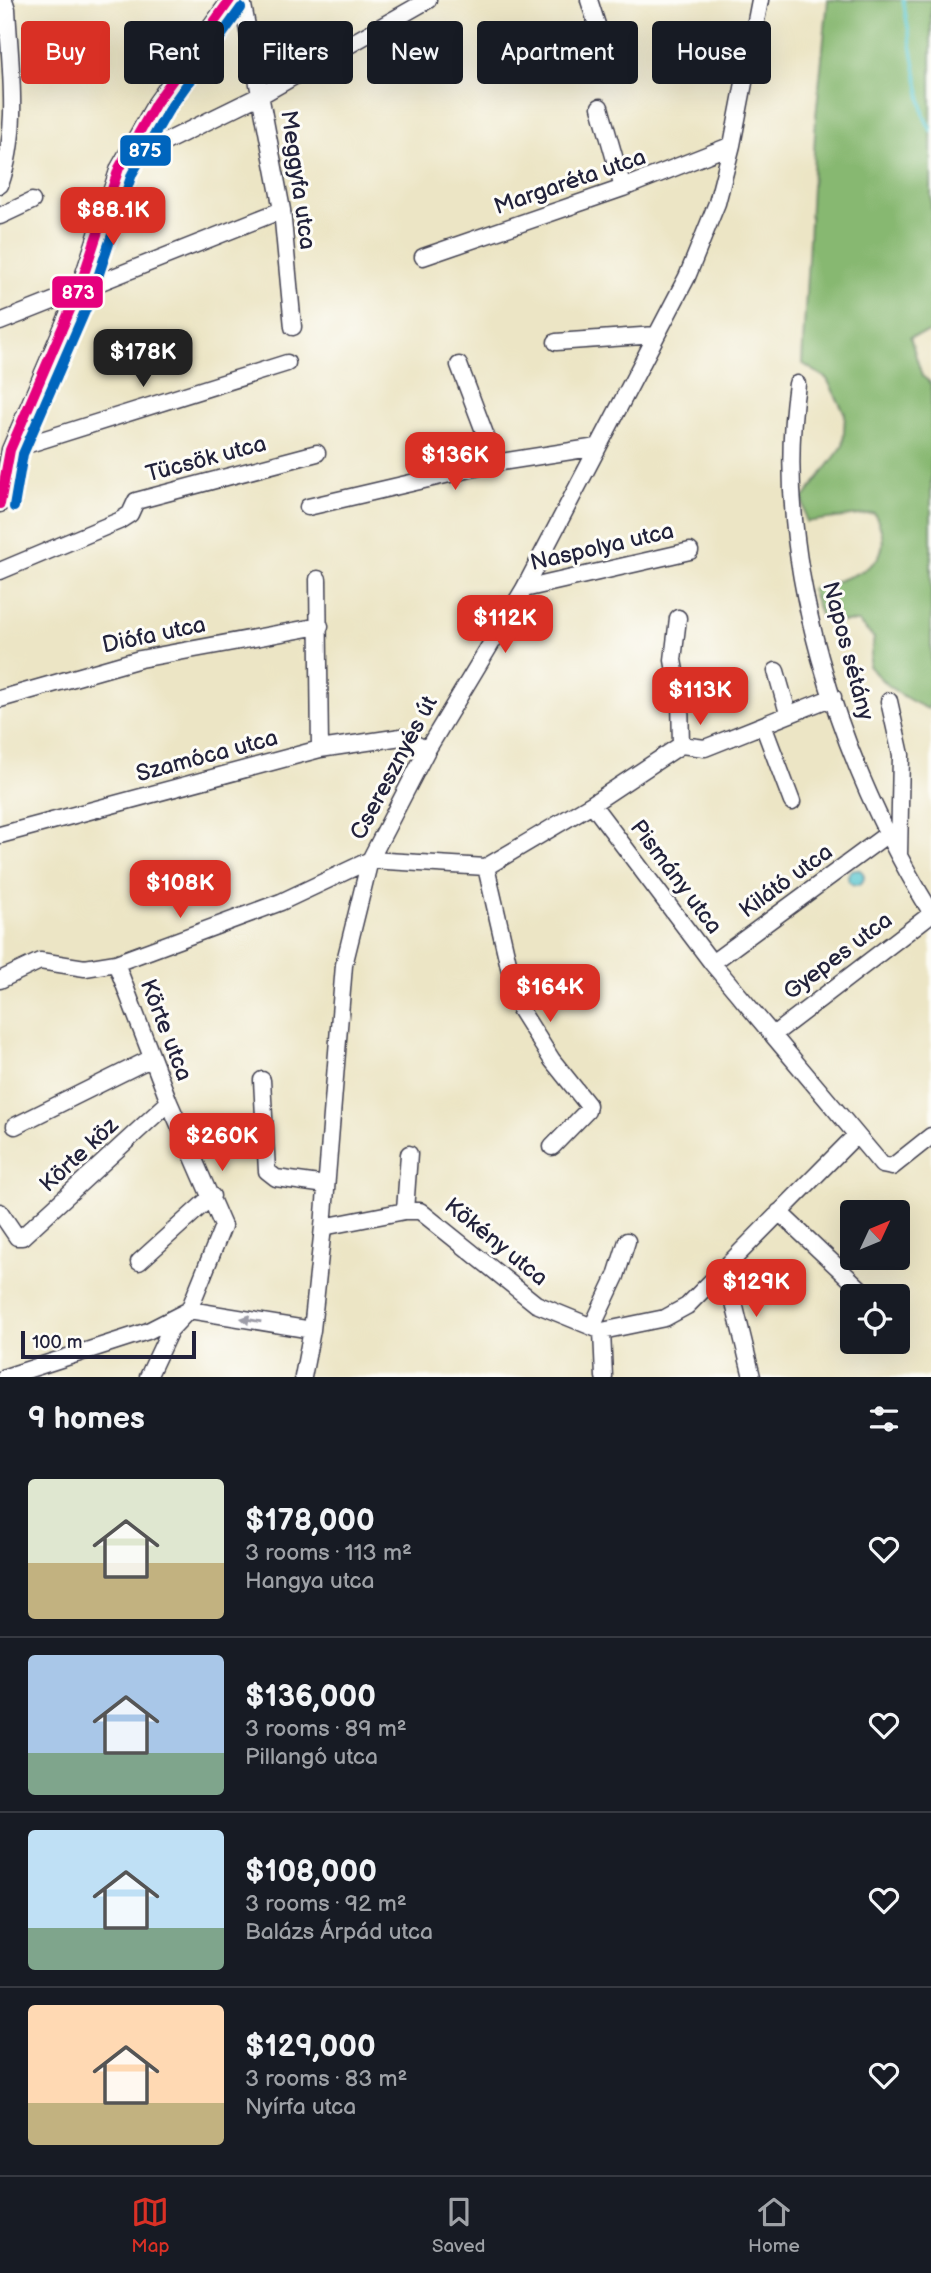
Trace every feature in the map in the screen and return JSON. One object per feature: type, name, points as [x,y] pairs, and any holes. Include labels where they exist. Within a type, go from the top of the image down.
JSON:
[{"type":"street","points":[[0,185],[7,166],[11,137],[7,9],[4,0]]},
{"type":"street","points":[[0,504],[10,450],[79,289],[120,168],[156,103],[230,0]]},
{"type":"street","name":"Meggyfa utca","points":[[242,0],[282,210],[293,327]]},
{"type":"street","points":[[151,149],[262,94],[428,0]]},
{"type":"street","points":[[589,0],[596,21]]},
{"type":"street","name":"Cseresznyés út","points":[[303,1377],[312,1330],[323,1227],[344,965],[370,860],[427,750],[524,589],[687,277],[717,203],[732,145],[760,0]]},
{"type":"street","points":[[600,107],[623,188]]},
{"type":"street","name":"Margaréta utca","points":[[423,257],[623,188],[732,145]]},
{"type":"street","points":[[0,215],[32,201]]},
{"type":"street","points":[[0,322],[282,210]]},
{"type":"street","points":[[556,342],[656,335]]},
{"type":"street","points":[[10,450],[287,363]]},
{"type":"street","points":[[459,365],[493,455],[501,462]]},
{"type":"street","name":"Napos sétány","points":[[797,384],[792,413],[791,483],[807,600],[833,697],[886,835],[931,913]]},
{"type":"street","points":[[308,507],[501,462],[597,447]]},
{"type":"street","name":"Tücsök utca","points":[[0,571],[119,521],[130,514],[136,501],[317,453]]},
{"type":"street","name":"Naspolya utca","points":[[524,589],[690,551]]},
{"type":"street","points":[[318,579],[320,749]]},
{"type":"street","points":[[678,618],[673,660],[680,699],[681,745]]},
{"type":"street","name":"Diófa utca","points":[[0,699],[140,659],[320,626]]},
{"type":"street","points":[[776,671],[788,713]]},
{"type":"street","points":[[0,981],[40,961],[85,968],[116,963],[281,902],[370,860],[486,867],[592,804],[681,745],[705,748],[833,697]]},
{"type":"street","points":[[889,701],[901,755],[899,857]]},
{"type":"street","points":[[763,725],[792,802]]},
{"type":"street","name":"Szamóca utca","points":[[0,835],[320,749],[401,737],[427,750]]},
{"type":"street","name":"Pismány utca","points":[[592,804],[712,963],[885,1167],[892,1167],[931,1136]]},
{"type":"street","name":"Kilátó utca","points":[[712,963],[886,835]]},
{"type":"street","points":[[486,867],[519,1006],[552,1060],[588,1105],[587,1111],[552,1147]]},
{"type":"street","name":"Gyepes utca","points":[[773,1035],[931,913]]},
{"type":"street","name":"Körte utca","points":[[116,963],[169,1102],[212,1196],[223,1230],[189,1310],[170,1330],[148,1377]]},
{"type":"street","points":[[15,1126],[152,1058]]},
{"type":"street","points":[[262,1080],[266,1165],[270,1175],[326,1185]]},
{"type":"street","name":"Körte köz","points":[[0,1212],[18,1237],[22,1237],[169,1102]]},
{"type":"street","points":[[597,1329],[678,1312],[726,1270],[856,1135]]},
{"type":"street","name":"Kökény utca","points":[[405,1210],[409,1154]]},
{"type":"street","points":[[139,1262],[212,1196]]},
{"type":"street","name":"Kökény utca","points":[[323,1227],[405,1210],[420,1211],[536,1304],[597,1329]]},
{"type":"street","points":[[779,1212],[855,1284]]},
{"type":"street","points":[[604,1377],[597,1329],[627,1241]]},
{"type":"street","points":[[726,1270],[752,1377]]},
{"type":"street","points":[[5,1377],[148,1331],[189,1310],[312,1330]]},
{"type":"green space","points":[[828,0],[931,0],[931,332],[910,337],[922,376],[931,383],[931,702],[928,709],[896,691],[875,673],[869,666],[874,638],[858,622],[831,622],[821,617],[811,589],[869,567],[878,558],[882,546],[882,532],[874,513],[806,522],[803,499],[843,446],[845,414],[827,379],[802,363],[816,116]]},
{"type":"water","points":[[856,869],[864,877],[856,885],[848,877]]},
{"type":"waterway","points":[[903,0],[924,116],[931,131]]},
{"type":"transit line","name":"873","points":[[0,504],[10,450],[79,289],[119,168],[156,103],[230,0]]},
{"type":"transit line","name":"875","points":[[14,507],[23,454],[92,295],[132,174],[168,111],[241,8]]}]
